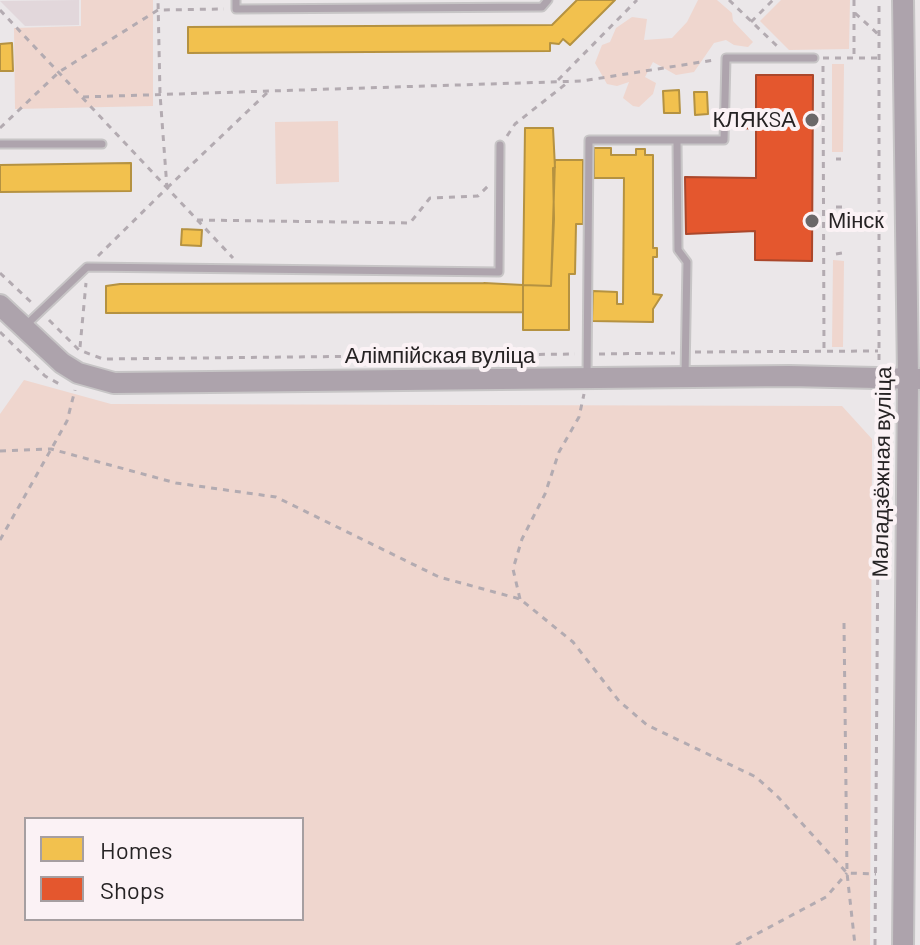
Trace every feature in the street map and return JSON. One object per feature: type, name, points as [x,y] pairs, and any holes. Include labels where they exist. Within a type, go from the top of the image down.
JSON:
[{"type":"main road","name":"Маладзёжная вуліца","points":[[903,0],[914,379],[903,945]]},
{"type":"main road","name":"Алімпійская вуліца","points":[[0,305],[62,363],[76,382],[789,376],[914,379]]},
{"type":"lane","points":[[236,5],[542,7],[548,0]]},
{"type":"lane","points":[[587,379],[589,140],[724,140],[726,58],[819,58]]},
{"type":"lane","points":[[677,141],[678,250],[687,262],[685,378]]},
{"type":"lane","points":[[0,144],[102,144]]},
{"type":"lane","points":[[23,328],[87,267],[499,272],[500,145]]},
{"type":"path","points":[[158,0],[160,94],[167,188]]},
{"type":"path","points":[[556,82],[637,0]]},
{"type":"path","points":[[729,0],[790,58]]},
{"type":"path","points":[[751,22],[773,0]]},
{"type":"path","points":[[854,0],[854,58]]},
{"type":"path","points":[[875,945],[879,0]]},
{"type":"path","points":[[0,128],[59,72],[158,10],[236,5]]},
{"type":"path","points":[[0,10],[244,271]]},
{"type":"path","points":[[854,11],[879,35]]},
{"type":"path","points":[[83,97],[556,82],[726,58]]},
{"type":"path","points":[[824,351],[819,58],[879,58]]},
{"type":"path","points":[[500,145],[515,124],[570,81]]},
{"type":"path","points":[[0,540],[67,421],[76,382],[87,267],[271,89]]},
{"type":"path","points":[[197,220],[410,223],[430,198],[478,196],[500,174]]},
{"type":"path","points":[[0,273],[79,350],[103,359],[878,351]]},
{"type":"path","points":[[0,332],[45,376],[76,382]]},
{"type":"path","points":[[520,599],[513,569],[522,539],[545,494],[559,452],[579,417],[587,379]]},
{"type":"path","points":[[0,451],[51,449],[176,483],[276,497],[439,577],[520,599],[573,642],[619,701],[647,725],[756,777],[847,873],[876,874]]},
{"type":"path","points":[[844,623],[847,873],[855,945]]},
{"type":"path","points":[[736,945],[826,897],[847,873]]},
{"type":"shaded area","points":[[79,0],[79,25],[25,26],[0,1]]},
{"type":"shaded area","points":[[81,0],[153,0],[153,106],[15,109],[14,28],[81,26]]},
{"type":"shaded area","points":[[698,0],[717,0],[732,13],[733,21],[753,42],[748,47],[726,40],[714,43],[694,72],[676,75],[653,62],[645,77],[656,83],[653,94],[639,107],[633,106],[623,98],[629,82],[617,86],[607,84],[595,63],[602,45],[610,42],[616,28],[632,17],[647,19],[644,40],[672,38],[687,22]]},
{"type":"shaded area","points":[[781,0],[850,0],[849,49],[789,50],[760,21]]},
{"type":"shaded area","points":[[832,64],[844,64],[843,152],[832,152]]},
{"type":"shaded area","points":[[338,121],[339,182],[276,184],[275,122]]},
{"type":"shaded area","points":[[833,260],[844,261],[843,347],[832,347]]},
{"type":"shaded area","points":[[24,380],[111,404],[842,406],[872,439],[870,945],[0,945],[0,414]]},
{"type":"building: Homes","points":[[577,0],[615,0],[570,45],[563,39],[559,44],[550,43],[550,51],[188,53],[188,27],[552,25]]},
{"type":"building: Homes","points":[[12,43],[13,71],[0,71],[0,44]]},
{"type":"building: Homes","points":[[679,90],[680,113],[664,113],[663,91]]},
{"type":"building: Homes","points":[[694,92],[707,92],[708,114],[695,115]]},
{"type":"building: Homes","points":[[525,128],[553,128],[555,168],[551,286],[523,285]]},
{"type":"building: Homes","points":[[594,148],[611,148],[611,155],[636,155],[636,149],[645,149],[645,155],[653,155],[653,248],[657,248],[657,257],[653,257],[653,294],[662,295],[653,309],[653,322],[592,321],[593,291],[617,292],[617,304],[623,304],[624,178],[594,178]]},
{"type":"building: Homes","points":[[555,160],[583,160],[583,224],[576,224],[575,274],[569,274],[569,330],[523,330],[523,285],[551,286]]},
{"type":"building: Homes","points":[[131,163],[131,191],[0,192],[0,165]]},
{"type":"building: Homes","points":[[182,229],[202,230],[201,246],[181,245]]},
{"type":"building: Homes","points":[[120,284],[523,285],[523,312],[106,313],[106,286]]},
{"type":"building: Shops","points":[[756,75],[813,75],[812,261],[755,260],[755,231],[686,234],[685,177],[756,178],[756,129],[741,128],[737,124],[740,120],[756,118]]},
{"type":"place","name":"КЛЯКSА","points":[[812,120]]},
{"type":"place","name":"Мінск","points":[[812,221]]}]
